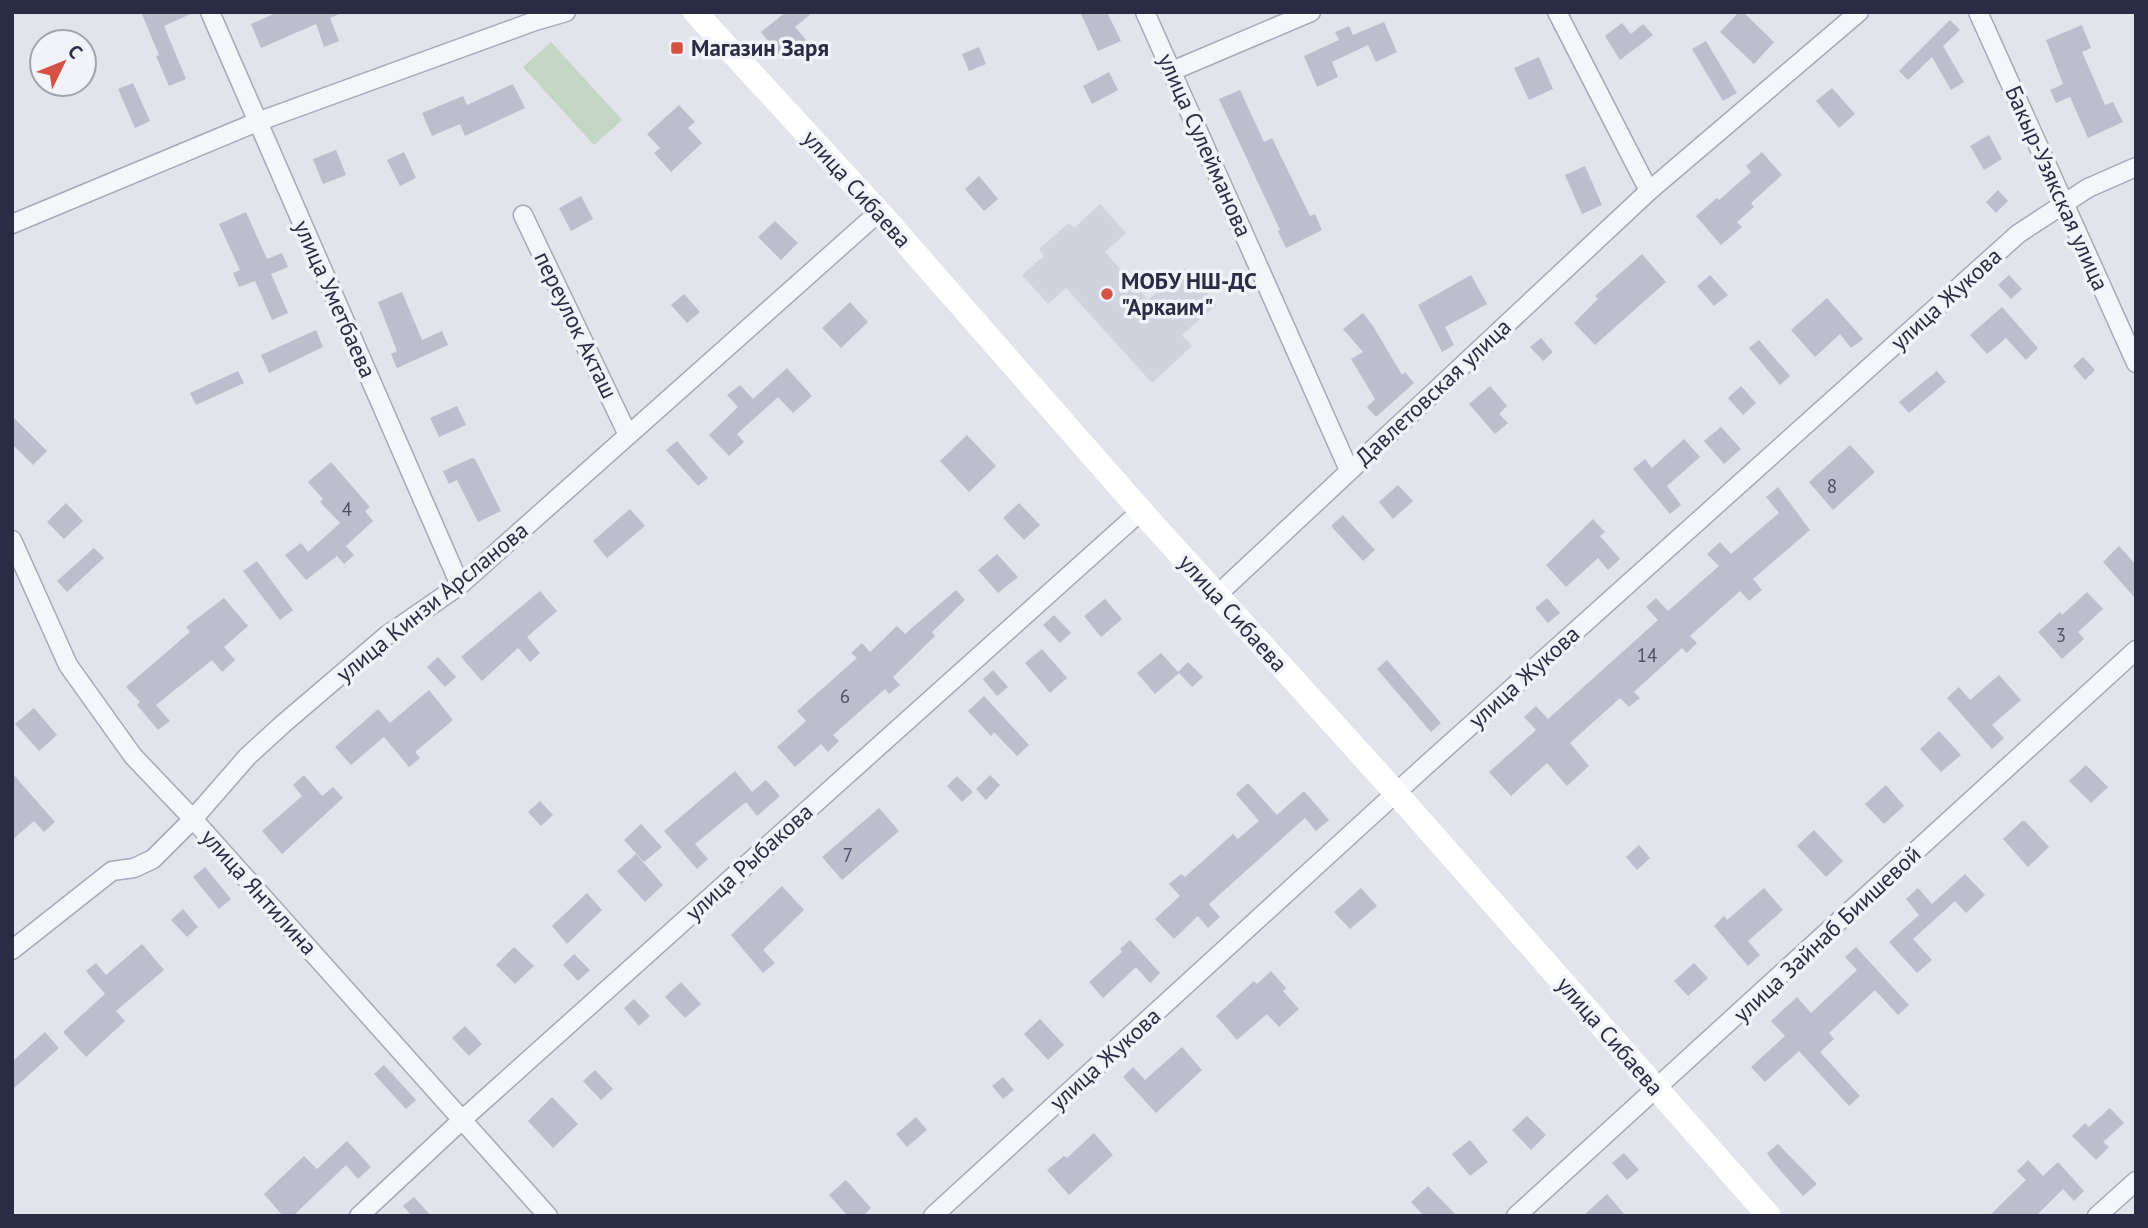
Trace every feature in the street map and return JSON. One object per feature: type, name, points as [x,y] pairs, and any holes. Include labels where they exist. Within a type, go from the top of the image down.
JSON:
[{"type":"main road","name":"улица Сибаева","points":[[695,12],[879,212],[1141,511],[1396,793],[1769,1216]]},
{"type":"street","name":"улица Уметбаева","points":[[210,12],[460,586]]},
{"type":"street","points":[[12,224],[257,122],[566,12]]},
{"type":"street","name":"улица Сулейманова","points":[[1145,12],[1349,470]]},
{"type":"street","points":[[1172,71],[1311,12]]},
{"type":"street","points":[[1558,12],[1649,191]]},
{"type":"street","name":"Давлетовская улица","points":[[1217,595],[1649,191],[1859,12]]},
{"type":"street","name":"Бакыр-Узякская улица","points":[[1978,12],[2136,363]]},
{"type":"street","name":"улица Жукова","points":[[933,1216],[1396,793],[2008,243],[2088,188],[2136,167]]},
{"type":"street","name":"улица Кинзи Арсланова","points":[[12,950],[112,871],[134,869],[153,859],[193,819],[247,757],[283,724],[386,636],[460,586],[879,212]]},
{"type":"street","name":"переулок Акташ","points":[[523,215],[628,435]]},
{"type":"street","name":"улица Рыбакова","points":[[359,1216],[463,1119],[1141,511]]},
{"type":"street","name":"улица Янтилина","points":[[12,540],[68,665],[133,756],[193,819],[548,1216]]},
{"type":"street","name":"улица Зайнаб Биишевой","points":[[1516,1216],[2136,650]]},
{"type":"street","points":[[2097,1216],[2136,1181]]},
{"type":"shaded area","name":"МОБУ НШ-ДС \"Аркаим\"","points":[[1100,204],[1126,233],[1105,252],[1148,300],[1185,268],[1217,304],[1182,335],[1192,346],[1152,383],[1066,288],[1048,304],[1022,275],[1044,256],[1039,249],[1069,223],[1074,228]]},
{"type":"green space","points":[[551,42],[622,120],[594,145],[523,67]]},
{"type":"building","points":[[141,12],[195,12],[164,26],[186,79],[169,86]]},
{"type":"building","points":[[278,12],[344,12],[330,18],[339,41],[324,47],[316,24],[261,48],[251,24]]},
{"type":"building","points":[[786,12],[813,12],[795,27],[807,41],[783,60],[761,32]]},
{"type":"building","points":[[1080,12],[1107,12],[1121,41],[1098,51]]},
{"type":"building","points":[[1739,12],[1743,12],[1774,42],[1754,64],[1720,32]]},
{"type":"building","points":[[1950,20],[1960,30],[1943,46],[1964,82],[1951,90],[1932,57],[1908,80],[1899,71]]},
{"type":"building","points":[[1384,22],[1397,52],[1376,62],[1368,45],[1332,62],[1338,77],[1317,87],[1304,56],[1339,40],[1335,32],[1349,26],[1353,35]]},
{"type":"building","points":[[1622,23],[1631,34],[1643,24],[1653,35],[1620,60],[1605,36]]},
{"type":"building","points":[[2082,25],[2091,48],[2082,52],[2105,105],[2113,102],[2123,122],[2088,138],[2070,97],[2056,103],[2050,90],[2063,84],[2046,40]]},
{"type":"building","points":[[1706,41],[1737,93],[1723,101],[1692,49]]},
{"type":"building","points":[[979,47],[986,64],[969,71],[962,54]]},
{"type":"building","points":[[1539,57],[1553,89],[1529,100],[1514,68]]},
{"type":"building","points":[[1109,72],[1118,90],[1092,104],[1083,86]]},
{"type":"building","points":[[133,83],[150,121],[135,128],[118,89]]},
{"type":"building","points":[[513,84],[525,108],[465,136],[460,124],[432,136],[422,113],[463,96],[467,105]]},
{"type":"building","points":[[1832,88],[1855,114],[1839,128],[1816,101]]},
{"type":"building","points":[[1240,90],[1264,142],[1272,138],[1310,216],[1315,214],[1322,230],[1286,248],[1219,99]]},
{"type":"building","points":[[679,105],[695,122],[688,128],[702,143],[671,172],[654,153],[660,148],[647,134]]},
{"type":"building","points":[[1989,135],[2002,159],[1984,170],[1970,146]]},
{"type":"building","points":[[336,150],[346,175],[323,184],[313,159]]},
{"type":"building","points":[[404,152],[416,178],[400,186],[387,160]]},
{"type":"building","points":[[1762,152],[1782,175],[1751,203],[1754,207],[1737,222],[1742,227],[1721,245],[1696,216],[1751,172],[1746,166]]},
{"type":"building","points":[[1585,166],[1602,205],[1582,214],[1565,175]]},
{"type":"building","points":[[979,176],[998,199],[984,211],[965,189]]},
{"type":"building","points":[[1998,190],[2008,201],[1996,213],[1986,202]]},
{"type":"building","points":[[581,196],[593,219],[571,231],[559,208]]},
{"type":"building","points":[[246,212],[267,259],[282,253],[288,267],[271,274],[288,313],[272,320],[255,281],[239,287],[233,273],[240,270],[219,224]]},
{"type":"building","points":[[775,221],[798,243],[781,260],[758,237]]},
{"type":"building","points":[[1642,254],[1666,282],[1595,345],[1574,323],[1598,299],[1595,296]]},
{"type":"building","points":[[1471,275],[1487,304],[1445,327],[1454,345],[1442,352],[1418,305]]},
{"type":"building","points":[[1710,275],[1728,295],[1714,306],[1697,286]]},
{"type":"building","points":[[2009,275],[2022,289],[2011,299],[1998,285]]},
{"type":"building","points":[[402,292],[422,340],[442,331],[448,345],[397,368],[391,354],[397,351],[378,302]]},
{"type":"building","points":[[684,294],[700,312],[687,323],[671,305]]},
{"type":"building","points":[[1827,298],[1863,339],[1851,348],[1840,334],[1815,357],[1791,330]]},
{"type":"building","points":[[850,302],[868,322],[841,348],[822,328]]},
{"type":"building","points":[[2002,307],[2038,348],[2026,360],[2006,338],[1987,354],[1970,335]]},
{"type":"building","points":[[1363,313],[1402,375],[1405,372],[1414,383],[1376,417],[1367,407],[1375,399],[1351,359],[1363,352],[1343,329]]},
{"type":"building","points":[[316,330],[323,347],[269,373],[261,355]]},
{"type":"building","points":[[1541,338],[1553,352],[1543,361],[1530,347]]},
{"type":"building","points":[[1759,340],[1790,376],[1780,385],[1749,348]]},
{"type":"building","points":[[2083,357],[2095,370],[2085,380],[2073,366]]},
{"type":"building","points":[[787,368],[812,396],[793,413],[778,397],[737,434],[744,442],[729,456],[709,435],[738,407],[727,395],[740,385],[753,399]]},
{"type":"building","points":[[238,371],[244,383],[196,405],[190,393]]},
{"type":"building","points":[[1937,371],[1946,382],[1909,413],[1899,402]]},
{"type":"building","points":[[1490,386],[1507,406],[1499,414],[1508,423],[1495,434],[1469,404]]},
{"type":"building","points":[[1741,386],[1756,403],[1743,415],[1728,398]]},
{"type":"building","points":[[457,406],[466,425],[439,437],[430,418]]},
{"type":"building","points":[[12,416],[47,451],[33,465],[12,444]]},
{"type":"building","points":[[1721,427],[1741,449],[1724,464],[1704,441]]},
{"type":"building","points":[[967,435],[996,466],[969,492],[940,461]]},
{"type":"building","points":[[1684,439],[1700,457],[1667,486],[1681,505],[1670,514],[1633,469],[1645,459],[1652,468]]},
{"type":"building","points":[[677,441],[708,478],[698,486],[666,450]]},
{"type":"building","points":[[1850,445],[1875,472],[1833,510],[1809,482]]},
{"type":"building","points":[[475,459],[501,511],[478,522],[457,480],[449,484],[443,471]]},
{"type":"building","points":[[331,462],[370,507],[365,511],[373,521],[346,546],[354,555],[344,564],[337,556],[306,580],[285,555],[301,543],[308,552],[340,523],[320,502],[323,499],[308,482]]},
{"type":"building","points":[[1398,485],[1413,501],[1393,519],[1379,502]]},
{"type":"building","points":[[1778,487],[1810,530],[1753,579],[1762,590],[1749,601],[1740,591],[1690,636],[1697,643],[1687,653],[1682,648],[1634,692],[1640,698],[1629,707],[1620,698],[1570,743],[1589,766],[1567,786],[1547,763],[1511,796],[1489,772],[1536,730],[1524,717],[1536,706],[1548,719],[1658,620],[1646,607],[1656,598],[1668,611],[1719,566],[1707,554],[1720,542],[1731,554],[1779,513],[1766,497]]},
{"type":"building","points":[[66,503],[83,521],[64,539],[47,522]]},
{"type":"building","points":[[1019,503],[1040,525],[1024,540],[1003,518]]},
{"type":"building","points":[[630,509],[645,526],[607,558],[593,541]]},
{"type":"building","points":[[1343,515],[1375,550],[1363,561],[1331,526]]},
{"type":"building","points":[[1593,519],[1605,532],[1600,536],[1620,559],[1608,570],[1598,558],[1566,587],[1546,565]]},
{"type":"building","points":[[2119,546],[2136,565],[2136,599],[2103,562]]},
{"type":"building","points":[[94,548],[104,558],[67,592],[57,581]]},
{"type":"building","points":[[997,554],[1018,577],[998,593],[978,570]]},
{"type":"building","points":[[257,561],[293,610],[280,620],[243,571]]},
{"type":"building","points":[[956,590],[965,600],[932,632],[935,636],[893,677],[900,685],[889,694],[885,689],[833,735],[839,741],[828,752],[821,744],[795,767],[777,747],[806,721],[797,711],[857,658],[851,653],[862,643],[870,652],[897,626],[905,634]]},
{"type":"building","points":[[540,591],[557,611],[527,637],[540,653],[530,662],[518,648],[482,681],[461,657]]},
{"type":"building","points":[[2087,592],[2103,609],[2078,632],[2084,639],[2062,659],[2038,632]]},
{"type":"building","points":[[224,598],[248,626],[224,647],[235,660],[222,672],[212,660],[156,705],[170,721],[158,730],[137,705],[140,702],[126,687],[190,632],[186,627]]},
{"type":"building","points":[[1547,598],[1560,613],[1548,623],[1535,608]]},
{"type":"building","points":[[1105,599],[1122,619],[1101,637],[1084,616]]},
{"type":"building","points":[[1054,615],[1071,633],[1060,643],[1043,625]]},
{"type":"building","points":[[1042,649],[1067,678],[1050,693],[1025,663]]},
{"type":"building","points":[[1161,653],[1178,672],[1188,662],[1203,677],[1192,687],[1179,673],[1155,694],[1137,673]]},
{"type":"building","points":[[438,657],[456,677],[445,687],[427,667]]},
{"type":"building","points":[[1387,660],[1441,723],[1431,732],[1377,669]]},
{"type":"building","points":[[993,670],[1008,687],[997,696],[983,679]]},
{"type":"building","points":[[1999,675],[2021,700],[1992,725],[2004,738],[1992,749],[1947,698],[1959,687],[1970,700]]},
{"type":"building","points":[[429,690],[453,720],[415,752],[420,758],[409,767],[384,737],[351,765],[335,747],[378,709],[390,723]]},
{"type":"building","points":[[984,696],[1029,745],[1017,756],[994,732],[991,736],[968,711]]},
{"type":"building","points":[[34,708],[57,735],[39,751],[15,724]]},
{"type":"building","points":[[1939,731],[1961,755],[1941,772],[1920,749]]},
{"type":"building","points":[[2086,765],[2108,787],[2091,803],[2069,781]]},
{"type":"building","points":[[735,771],[752,792],[766,780],[780,796],[757,816],[746,802],[695,844],[708,859],[697,869],[664,831]]},
{"type":"building","points":[[12,773],[55,822],[44,832],[34,821],[12,840]]},
{"type":"building","points":[[304,775],[322,796],[333,787],[343,798],[282,854],[262,831],[302,796],[293,785]]},
{"type":"building","points":[[990,775],[1000,785],[986,800],[976,789]]},
{"type":"building","points":[[957,776],[973,792],[962,802],[947,786]]},
{"type":"building","points":[[1248,783],[1277,815],[1304,791],[1329,820],[1316,831],[1305,818],[1209,904],[1220,917],[1208,928],[1198,916],[1174,939],[1155,919],[1180,896],[1169,884],[1181,874],[1185,877],[1233,834],[1238,839],[1259,821],[1236,794]]},
{"type":"building","points":[[1886,785],[1904,806],[1884,824],[1865,804]]},
{"type":"building","points":[[540,801],[553,815],[541,826],[528,812]]},
{"type":"building","points":[[879,808],[899,831],[842,880],[822,857]]},
{"type":"building","points":[[2022,821],[2049,847],[2028,867],[2003,839]]},
{"type":"building","points":[[641,824],[662,847],[644,862],[624,840]]},
{"type":"building","points":[[1814,830],[1843,861],[1826,877],[1797,846]]},
{"type":"building","points":[[1639,845],[1650,858],[1637,870],[1626,857]]},
{"type":"building","points":[[636,854],[663,885],[645,902],[617,871]]},
{"type":"building","points":[[205,867],[231,899],[219,909],[193,877]]},
{"type":"building","points":[[1965,874],[1985,895],[1966,913],[1955,901],[1913,939],[1932,960],[1917,973],[1889,942],[1919,915],[1906,899],[1918,888],[1932,904]]},
{"type":"building","points":[[782,886],[804,910],[763,950],[775,963],[763,973],[731,935]]},
{"type":"building","points":[[1361,888],[1377,906],[1350,929],[1334,912]]},
{"type":"building","points":[[1764,888],[1783,910],[1748,941],[1760,955],[1748,966],[1714,926],[1724,916],[1727,920]]},
{"type":"building","points":[[587,893],[602,910],[567,944],[552,926]]},
{"type":"building","points":[[183,909],[198,927],[187,937],[171,920]]},
{"type":"building","points":[[1130,940],[1160,973],[1150,983],[1136,967],[1103,998],[1089,982],[1122,952],[1120,949]]},
{"type":"building","points":[[142,944],[164,970],[116,1011],[125,1021],[86,1057],[63,1032],[105,994],[86,971],[96,963],[106,975]]},
{"type":"building","points":[[514,947],[534,966],[515,984],[496,965]]},
{"type":"building","points":[[1856,947],[1909,1005],[1898,1015],[1875,990],[1829,1033],[1834,1039],[1820,1052],[1860,1096],[1849,1106],[1799,1051],[1765,1082],[1751,1067],[1785,1036],[1771,1021],[1797,997],[1811,1013],[1857,970],[1845,957]]},
{"type":"building","points":[[574,954],[590,970],[578,981],[563,965]]},
{"type":"building","points":[[1694,963],[1708,978],[1688,996],[1674,981]]},
{"type":"building","points":[[1271,971],[1286,988],[1283,991],[1299,1009],[1279,1027],[1267,1014],[1237,1040],[1216,1016],[1254,981],[1257,984]]},
{"type":"building","points":[[681,982],[701,1004],[685,1018],[665,997]]},
{"type":"building","points":[[634,999],[650,1016],[639,1026],[624,1008]]},
{"type":"building","points":[[1040,1019],[1064,1045],[1048,1060],[1024,1034]]},
{"type":"building","points":[[465,1026],[482,1044],[469,1056],[452,1038]]},
{"type":"building","points":[[45,1032],[59,1048],[12,1090],[12,1062]]},
{"type":"building","points":[[1182,1047],[1202,1070],[1156,1113],[1123,1077],[1133,1067],[1145,1080]]},
{"type":"building","points":[[384,1065],[416,1100],[406,1109],[374,1074]]},
{"type":"building","points":[[595,1070],[613,1089],[601,1100],[583,1081]]},
{"type":"building","points":[[1003,1077],[1014,1090],[1003,1099],[992,1086]]},
{"type":"building","points":[[552,1097],[578,1124],[553,1148],[528,1121]]},
{"type":"building","points":[[2110,1108],[2124,1123],[2103,1142],[2109,1147],[2096,1160],[2072,1136],[2085,1123],[2089,1127]]},
{"type":"building","points":[[1527,1116],[1546,1135],[1531,1150],[1512,1130]]},
{"type":"building","points":[[916,1117],[927,1130],[907,1147],[896,1134]]},
{"type":"building","points":[[1094,1133],[1113,1155],[1069,1195],[1047,1170],[1064,1156],[1067,1158]]},
{"type":"building","points":[[1470,1140],[1488,1162],[1470,1176],[1452,1154]]},
{"type":"building","points":[[347,1141],[371,1167],[358,1179],[346,1165],[293,1216],[283,1216],[264,1194],[304,1156],[317,1169]]},
{"type":"building","points":[[1778,1144],[1817,1184],[1803,1196],[1767,1153]]},
{"type":"building","points":[[1624,1153],[1639,1170],[1627,1180],[1612,1163]]},
{"type":"building","points":[[2028,1160],[2043,1176],[2058,1162],[2084,1191],[2074,1201],[2063,1189],[2036,1216],[1989,1216],[2026,1180],[2017,1171]]},
{"type":"building","points":[[846,1180],[871,1208],[863,1216],[848,1216],[829,1195]]},
{"type":"building","points":[[1428,1186],[1457,1216],[1424,1216],[1411,1202]]},
{"type":"building","points":[[1607,1194],[1626,1216],[1583,1216]]},
{"type":"building","points":[[414,1197],[431,1216],[412,1216],[403,1206]]},
{"type":"place","name":"Магазин Заря","points":[[677,48]]},
{"type":"place","name":"МОБУ НШ-ДС \"Аркаим\"","points":[[1107,294]]}]
